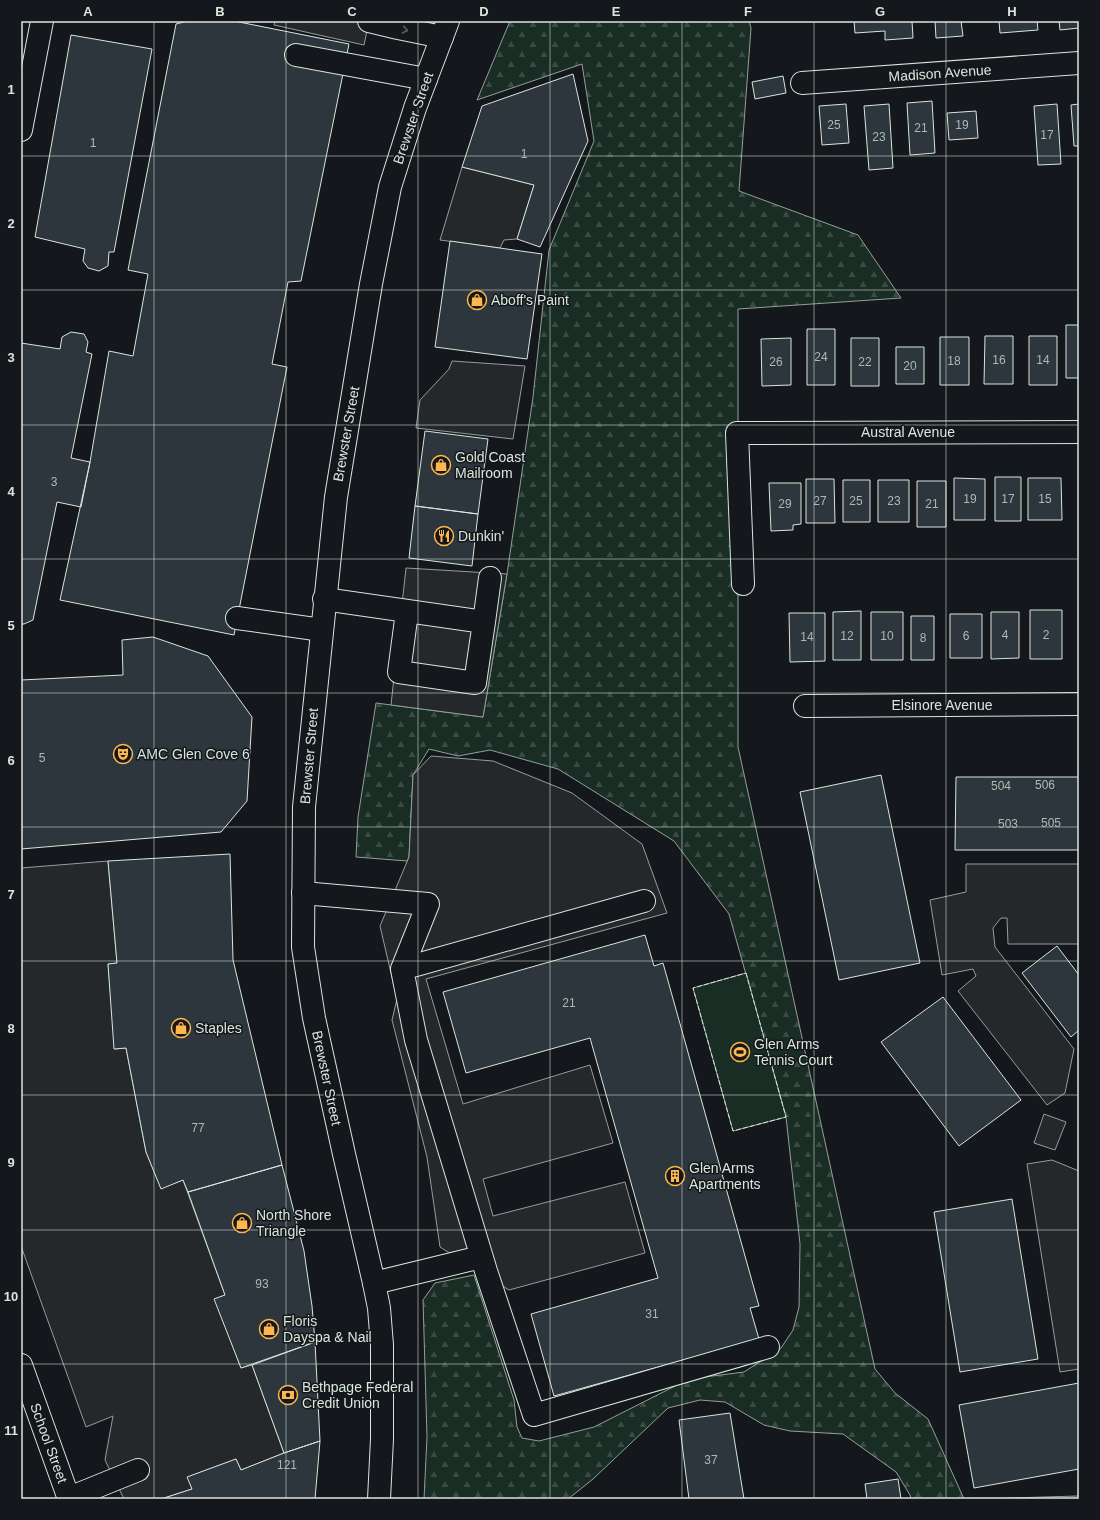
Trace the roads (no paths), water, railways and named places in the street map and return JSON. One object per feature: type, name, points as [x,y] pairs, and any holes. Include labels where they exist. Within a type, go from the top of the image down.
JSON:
[{"type":"main road","points":[[21,130],[42,21]]},
{"type":"main road","points":[[369,21],[398,28],[447,25]]},
{"type":"main road","name":"Brewster Street","points":[[379,1499],[382,1439],[382,1345],[379,1308],[314,1018],[303,947],[304,807],[324,599],[336,498],[374,269],[390,187],[415,108],[447,25]]},
{"type":"main road","points":[[296,55],[426,79]]},
{"type":"main road","name":"Madison Avenue","points":[[802,83],[1079,63]]},
{"type":"main road","name":"Austral Avenue","points":[[743,584],[737,433],[1079,432]]},
{"type":"main road","points":[[407,612],[399,672],[475,683],[490,578]]},
{"type":"main road","points":[[324,599],[484,622]]},
{"type":"main road","points":[[237,618],[322,630]]},
{"type":"main road","name":"Elsinore Avenue","points":[[804,706],[1079,704]]},
{"type":"main road","points":[[303,893],[428,904],[402,969],[416,1040],[481,1257],[534,1415],[768,1348]]},
{"type":"main road","points":[[402,969],[644,900]]},
{"type":"main road","points":[[374,1283],[481,1257]]},
{"type":"main road","name":"School Street","points":[[21,1365],[69,1498]]},
{"type":"main road","points":[[69,1498],[138,1470]]},
{"type":"place","name":"Aboff's Paint","points":[[477,300]]},
{"type":"place","name":"Gold Coast Mailroom","points":[[441,465]]},
{"type":"place","name":"Dunkin'","points":[[444,536]]},
{"type":"place","name":"AMC Glen Cove 6","points":[[123,754]]},
{"type":"place","name":"Staples","points":[[181,1028]]},
{"type":"place","name":"Glen Arms Tennis Court","points":[[740,1052]]},
{"type":"place","name":"Glen Arms Apartments","points":[[675,1176]]},
{"type":"place","name":"North Shore Triangle","points":[[242,1223]]},
{"type":"place","name":"Floris Dayspa & Nail","points":[[269,1329]]},
{"type":"place","name":"Bethpage Federal Credit Union","points":[[288,1395]]}]
